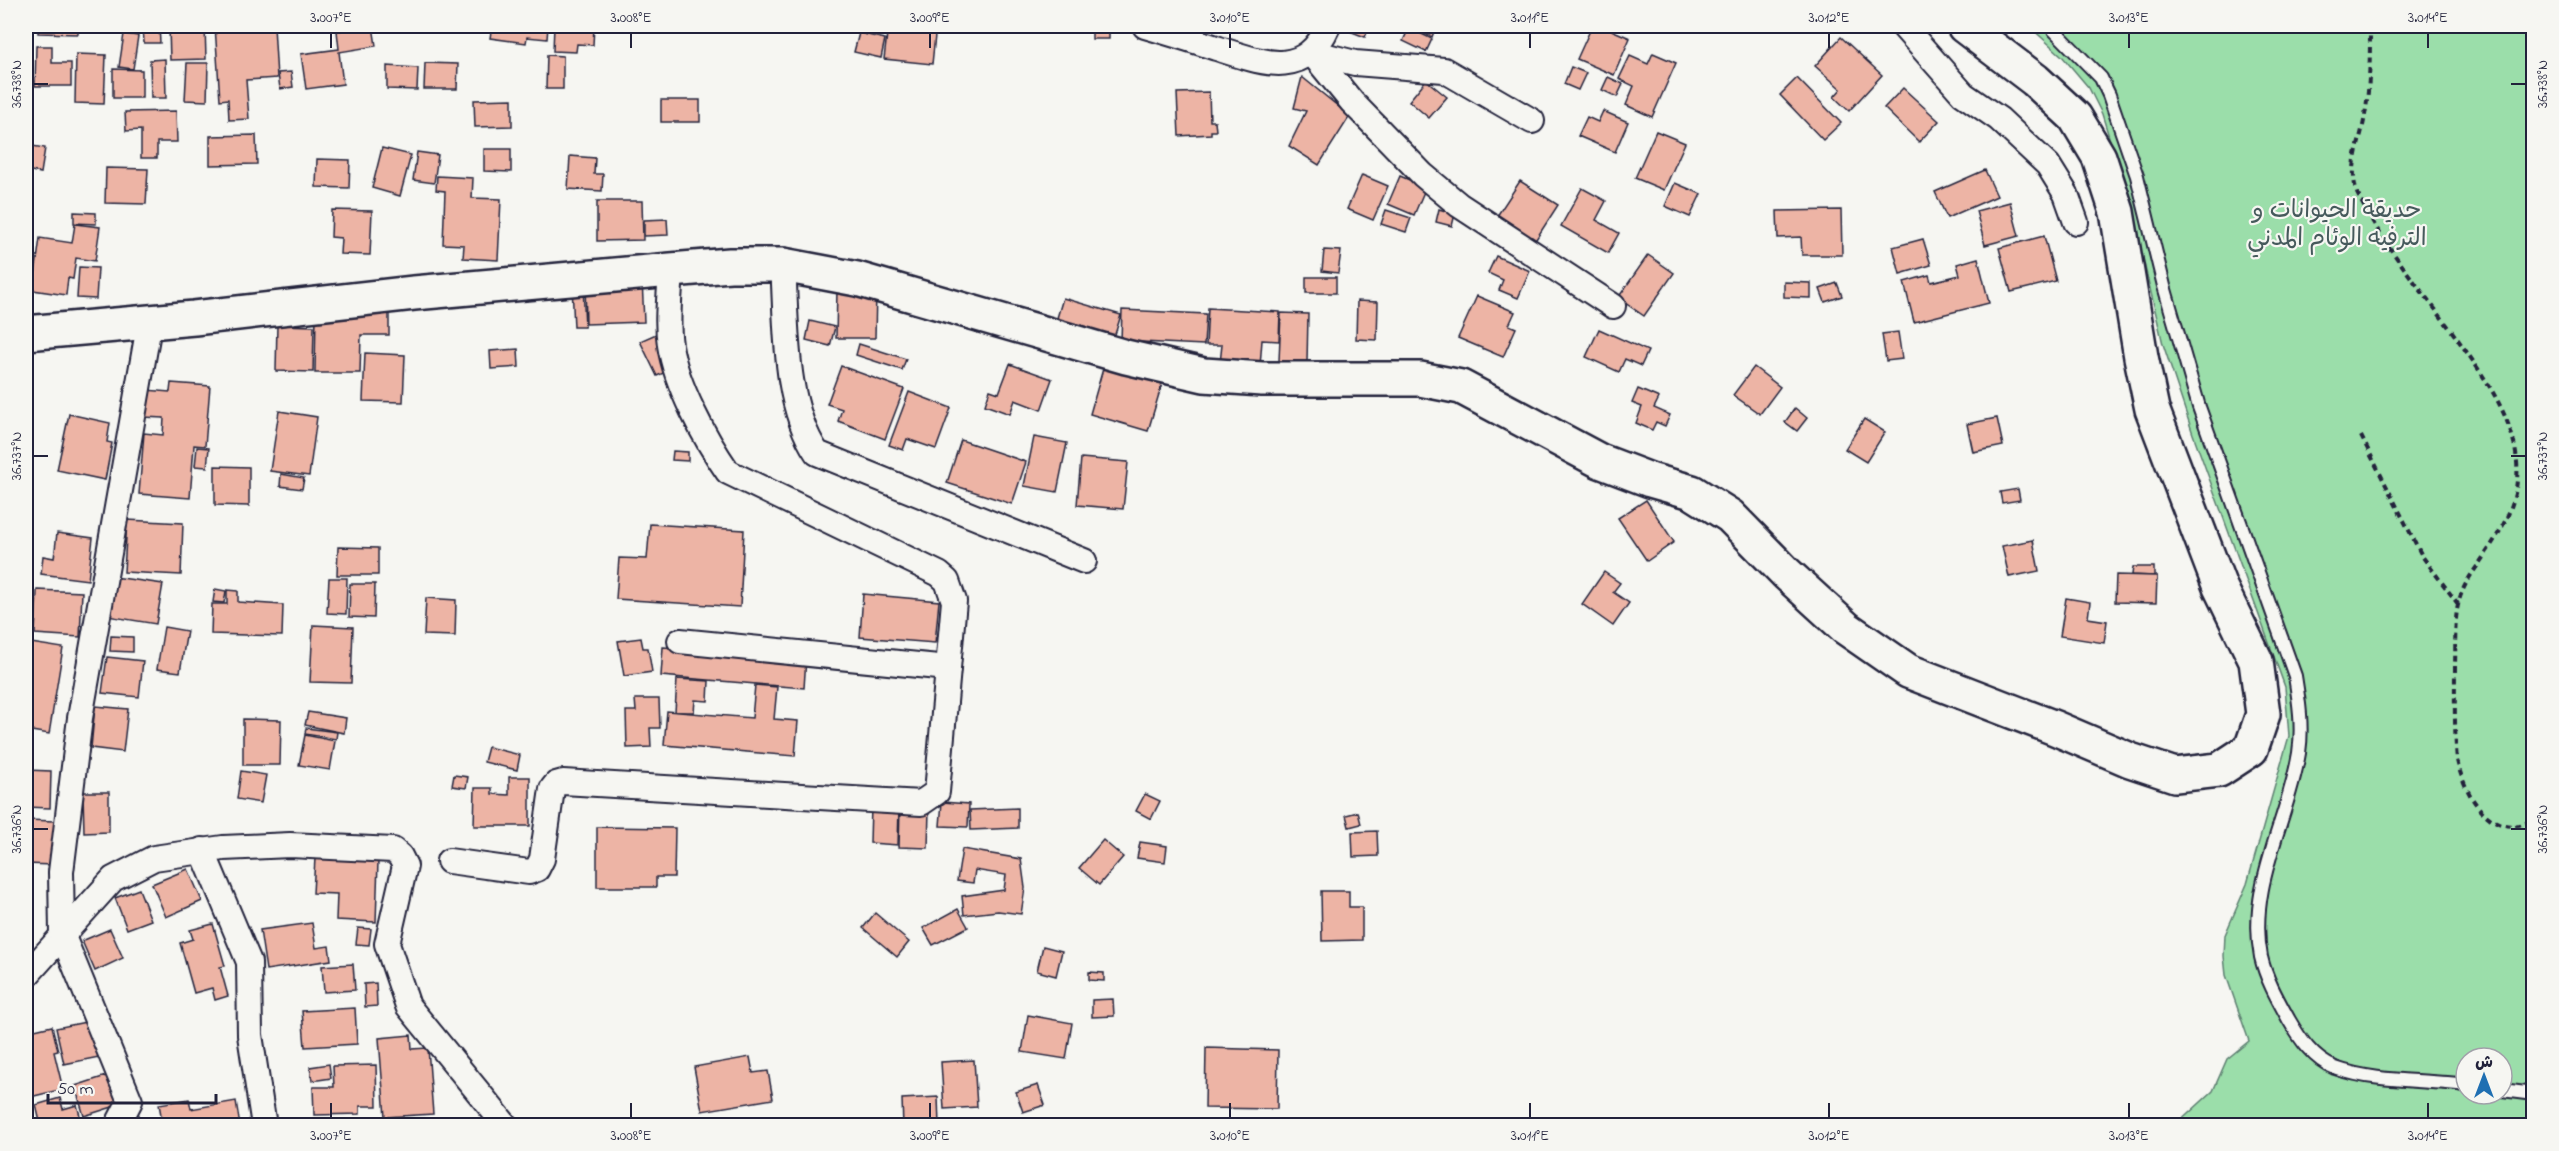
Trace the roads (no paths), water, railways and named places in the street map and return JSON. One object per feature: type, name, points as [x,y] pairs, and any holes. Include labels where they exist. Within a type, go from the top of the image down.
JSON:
[{"type":"street","points":[[1145,26],[1264,63],[1289,63],[1311,52],[1323,38],[1328,26]]},
{"type":"street","points":[[1903,26],[1963,94],[1999,119],[2048,165],[2066,194],[2076,222]]},
{"type":"street","points":[[26,333],[150,320],[194,318],[414,293],[671,270],[730,265],[783,266],[856,279],[1126,357],[1204,375],[1262,379],[1420,379],[1461,387],[1600,461],[1650,480],[1692,492],[1730,516],[1787,574],[1846,628],[1908,671],[2153,768],[2175,775],[2219,770],[2251,749],[2263,714],[2256,661],[2220,587],[2152,409],[2140,357],[2117,212],[2099,157],[2075,117],[2035,80],[1964,26]]},
{"type":"street","points":[[1311,52],[1355,63],[1444,70],[1532,122]]},
{"type":"street","points":[[1311,52],[1352,102],[1423,175],[1459,205],[1613,306]]},
{"type":"street","points":[[783,266],[792,389],[808,440],[817,453],[1084,561]]},
{"type":"street","points":[[450,861],[529,872],[537,869],[542,859],[552,789],[555,784],[563,782],[921,803],[937,792],[954,601],[947,581],[939,574],[728,472],[708,442],[680,376],[670,345],[668,325],[671,270]]},
{"type":"street","points":[[117,1125],[130,1101],[62,934],[61,872],[80,718],[150,320]]},
{"type":"street","points":[[680,641],[948,668]]},
{"type":"street","points":[[26,976],[112,879],[154,858],[202,850],[290,845],[393,850],[400,856],[405,866],[387,944],[408,1006],[507,1125]]},
{"type":"street","points":[[202,850],[249,963],[250,1035],[264,1125]]},
{"type":"lane","points":[[2050,26],[2101,78],[2109,95],[2137,176],[2164,286],[2196,396],[2295,676],[2300,722],[2299,753],[2264,881],[2258,917],[2262,959],[2270,983],[2308,1049],[2332,1067],[2380,1078],[2454,1084]]},
{"type":"lane","points":[[2514,1092],[2534,1094]]},
{"type":"park label","name":"حديقة الحيوانات و الترفيه الوئام المدني","points":[[2337,223]]}]
